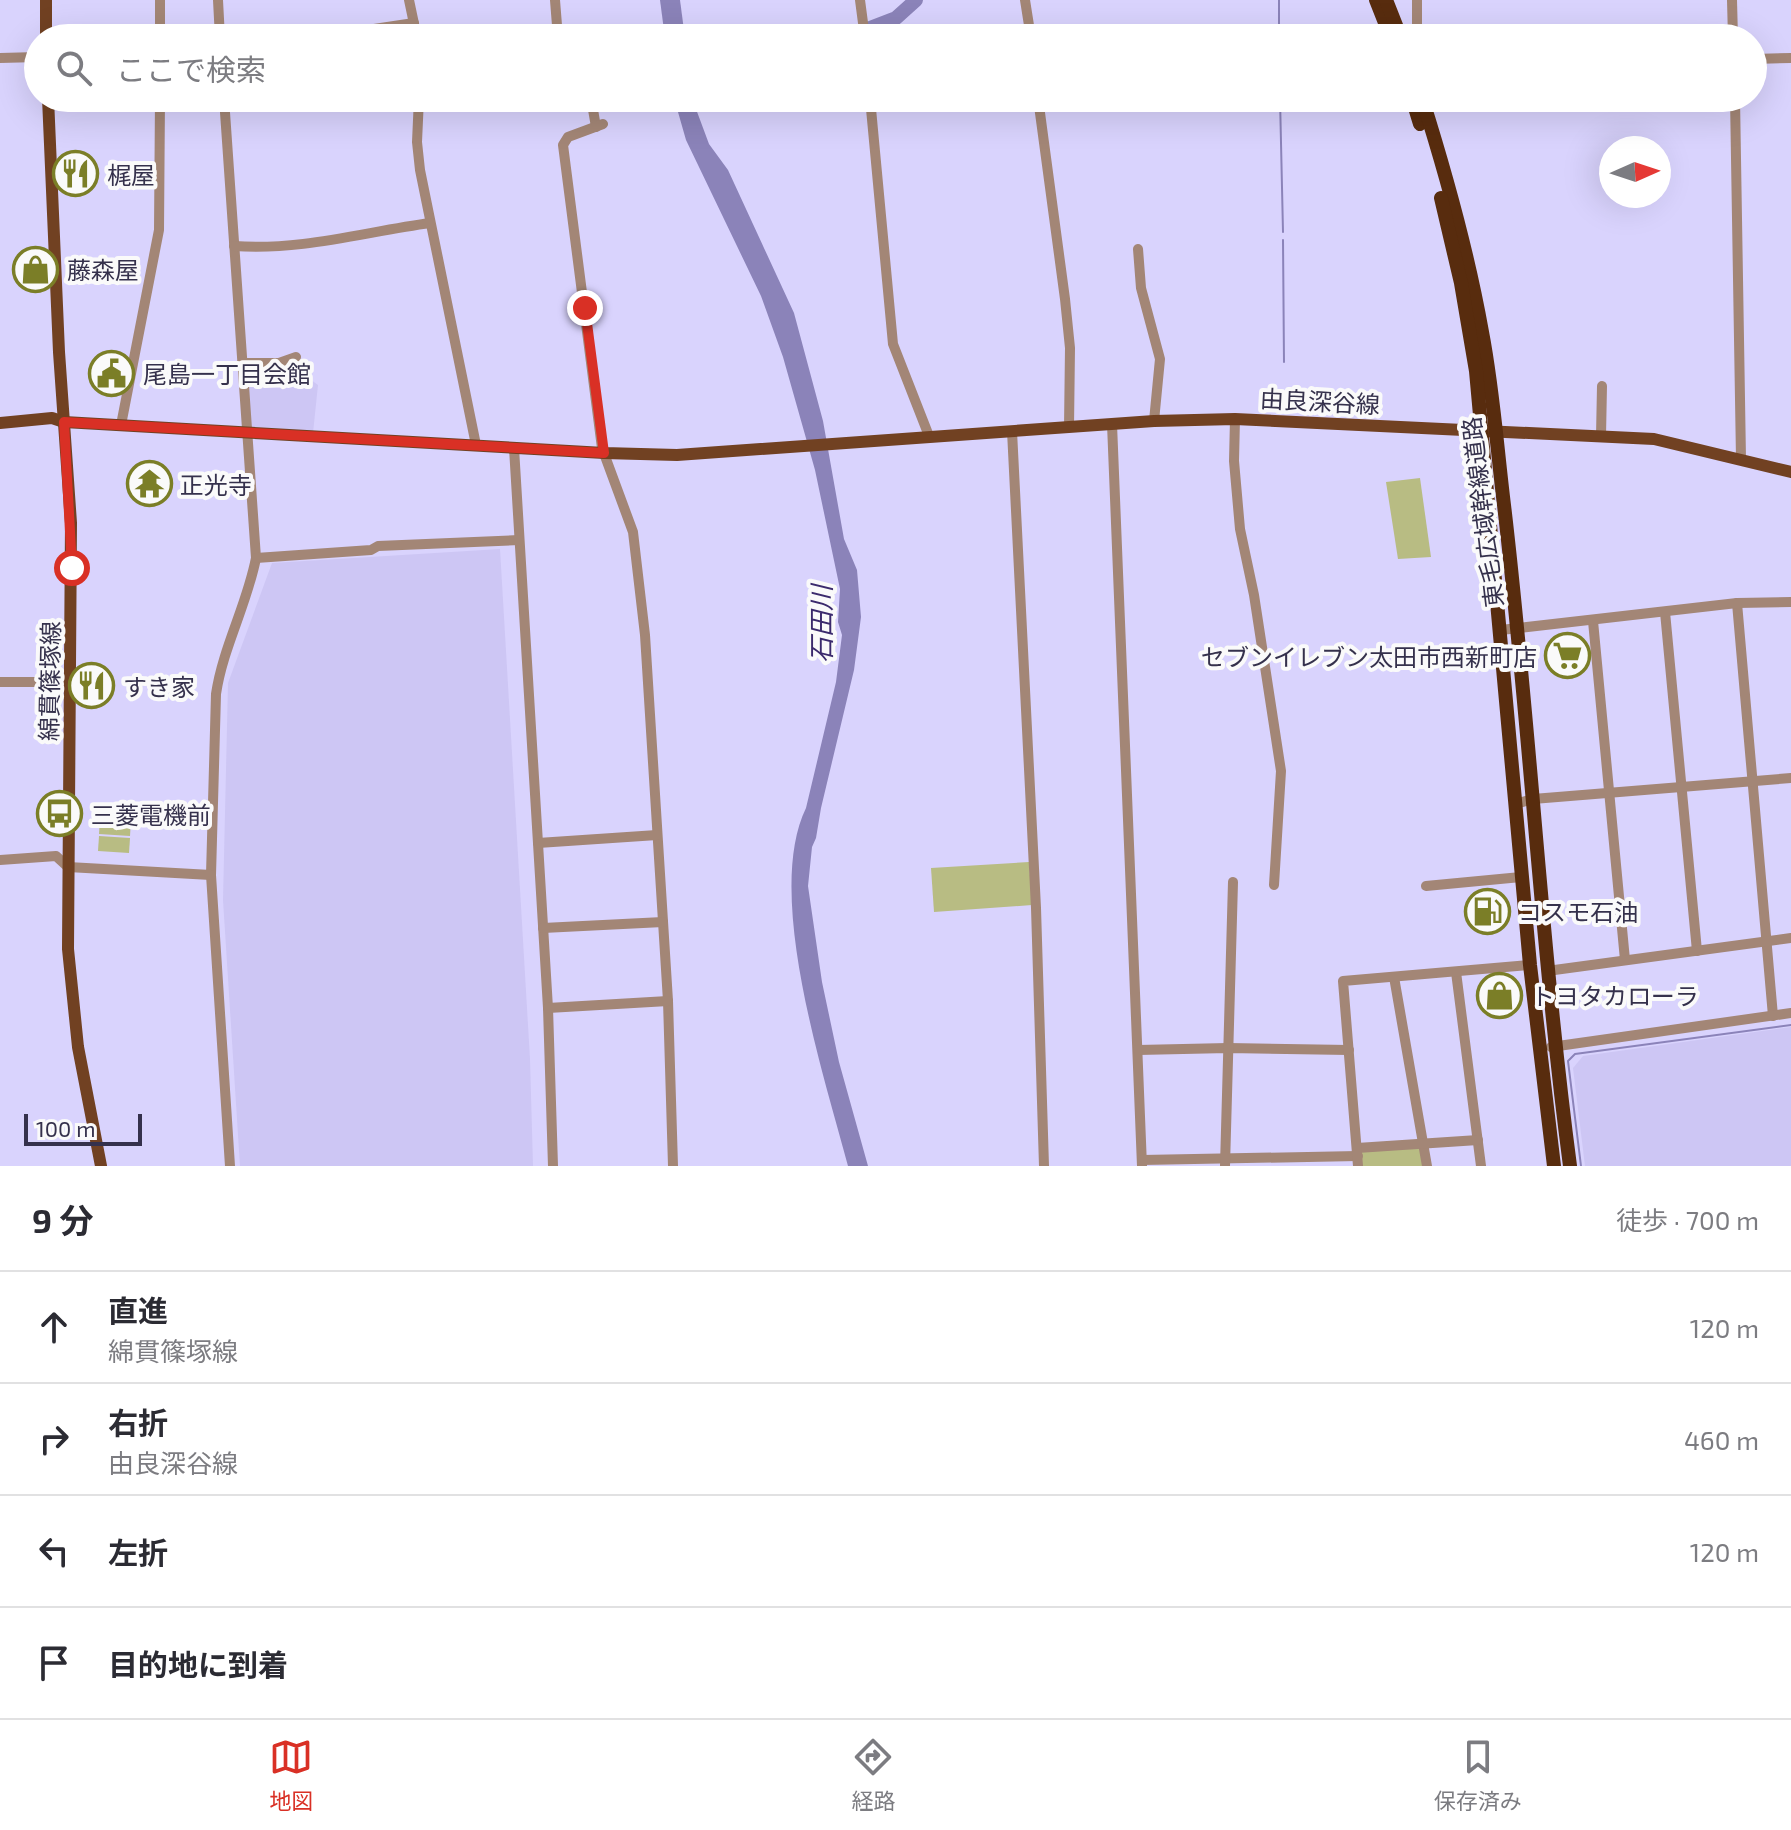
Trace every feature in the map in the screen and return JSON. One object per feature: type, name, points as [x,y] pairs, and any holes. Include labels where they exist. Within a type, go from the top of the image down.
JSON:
[{"type":"highway","points":[[1376,0],[1385,24]]},
{"type":"highway","points":[[1386,0],[1395,24]]},
{"type":"highway","name":"東毛広域幹線道路","points":[[1416,112],[1440,192],[1461,283],[1518,628],[1547,971],[1547,1048],[1554,1166]]},
{"type":"highway","name":"東毛広域幹線道路","points":[[1426,112],[1449,190],[1477,307],[1489,377],[1488,432],[1501,630],[1530,965],[1570,1166]]},
{"type":"main road","points":[[46,0],[46,24]]},
{"type":"main road","name":"綿貫篠塚線","points":[[49,112],[55,276],[71,523],[68,938],[73,1012],[101,1166]]},
{"type":"main road","points":[[0,423],[52,418],[64,422],[604,453]]},
{"type":"main road","name":"由良深谷線","points":[[604,453],[677,455],[1154,421],[1235,419],[1654,439],[1791,472]]},
{"type":"street","points":[[160,0],[160,24]]},
{"type":"street","points":[[218,0],[219,24]]},
{"type":"street","points":[[407,24],[414,23],[409,0]]},
{"type":"street","points":[[555,0],[557,24]]},
{"type":"street","points":[[860,0],[863,24]]},
{"type":"street","points":[[1025,0],[1029,24]]},
{"type":"street","points":[[1417,0],[1417,24]]},
{"type":"street","points":[[1732,0],[1733,24]]},
{"type":"street","points":[[0,58],[24,57]]},
{"type":"street","points":[[1767,59],[1791,58]]},
{"type":"street","points":[[121,425],[159,230],[160,112]]},
{"type":"street","points":[[225,112],[256,558],[252,580],[217,683],[211,875],[230,1166]]},
{"type":"street","points":[[418,112],[417,154],[476,445]]},
{"type":"street","points":[[596,112],[600,126],[568,137],[563,145],[604,453],[633,532],[645,635],[668,1001],[673,1166]]},
{"type":"street","points":[[871,112],[893,344],[929,436]]},
{"type":"street","points":[[1040,112],[1070,348],[1069,427]]},
{"type":"street","points":[[1735,112],[1741,459]]},
{"type":"street","points":[[234,246],[263,248],[307,244],[430,223]]},
{"type":"street","points":[[1138,249],[1141,288],[1160,359],[1154,421]]},
{"type":"street","points":[[242,363],[279,363],[296,357]]},
{"type":"street","points":[[1601,436],[1602,386]]},
{"type":"street","points":[[1235,419],[1234,461],[1240,529],[1254,595],[1281,771],[1274,885]]},
{"type":"street","points":[[1112,424],[1142,1163],[1358,1157],[1425,1143],[1478,1140]]},
{"type":"street","points":[[1012,431],[1036,908],[1044,1166]]},
{"type":"street","points":[[514,448],[548,1008],[553,1166]]},
{"type":"street","points":[[256,558],[371,550],[378,546],[519,540]]},
{"type":"street","points":[[1501,630],[1737,603],[1791,602]]},
{"type":"street","points":[[1737,603],[1773,1016]]},
{"type":"street","points":[[1665,612],[1697,951]]},
{"type":"street","points":[[1593,621],[1625,960]]},
{"type":"street","points":[[0,682],[71,682]]},
{"type":"street","points":[[1515,804],[1533,799],[1791,778]]},
{"type":"street","points":[[538,843],[657,835]]},
{"type":"street","points":[[0,860],[56,856],[68,867],[211,875]]},
{"type":"street","points":[[1426,886],[1521,877]]},
{"type":"street","points":[[1225,1162],[1233,882]]},
{"type":"street","points":[[543,928],[663,922]]},
{"type":"street","points":[[1547,971],[1791,938]]},
{"type":"street","points":[[1358,1157],[1343,981],[1530,965]]},
{"type":"street","points":[[1456,972],[1481,1166]]},
{"type":"street","points":[[1394,977],[1427,1166]]},
{"type":"street","points":[[548,1008],[668,1001]]},
{"type":"street","points":[[1547,1048],[1791,1013]]},
{"type":"street","points":[[1138,1050],[1349,1050]]},
{"type":"shaded area","points":[[660,0],[680,0],[683,24],[663,24]]},
{"type":"shaded area","points":[[678,112],[697,112],[709,144],[728,170],[794,313],[823,421],[844,539],[857,570],[861,617],[854,670],[812,847],[808,886],[822,982],[839,1062],[868,1166],[848,1166],[825,1084],[802,985],[791,887],[795,844],[836,682],[842,635],[838,622],[840,589],[815,470],[783,357],[761,296],[686,140]]},
{"type":"shaded area","points":[[301,359],[307,377],[318,385],[313,433],[250,427],[245,367],[281,366]]},
{"type":"shaded area","points":[[500,549],[530,1059],[533,1166],[240,1166],[223,900],[228,683],[272,563]]},
{"type":"shaded area","points":[[1791,1027],[1791,1166],[1585,1166],[1573,1068],[1583,1056]]},
{"type":"green space","points":[[1420,478],[1431,557],[1398,559],[1386,482]]},
{"type":"green space","points":[[100,819],[131,821],[130,836],[99,834]]},
{"type":"green space","points":[[99,836],[130,838],[129,853],[98,851]]},
{"type":"green space","points":[[1029,862],[1032,905],[934,912],[931,868]]},
{"type":"green space","points":[[1425,1143],[1427,1166],[1358,1166],[1357,1148]]},
{"type":"waterway","points":[[880,24],[896,18],[916,0]]},
{"type":"waterway","points":[[1279,0],[1279,24]]},
{"type":"waterway","points":[[1280,112],[1283,232]]},
{"type":"waterway","points":[[1283,240],[1284,362]]},
{"type":"waterway","points":[[1581,1166],[1568,1061],[1575,1054],[1791,1025]]},
{"type":"place","name":"梶屋","points":[[76,174]]},
{"type":"place","name":"藤森屋","points":[[36,269]]},
{"type":"place","name":"尾島一丁目会館","points":[[112,373]]},
{"type":"place","name":"正光寺","points":[[149,484]]},
{"type":"place","name":"セブンイレブン太田市西新町店","points":[[1568,656]]},
{"type":"place","name":"すき家","points":[[92,686]]},
{"type":"place","name":"三菱電機前","points":[[60,814]]},
{"type":"place","name":"コスモ石油","points":[[1487,911]]},
{"type":"place","name":"トヨタカローラ","points":[[1500,995]]},
{"type":"route","points":[[72,568],[64,422],[604,453],[585,308]]},
{"type":"water label","name":"石田川","points":[[820,624]]}]
